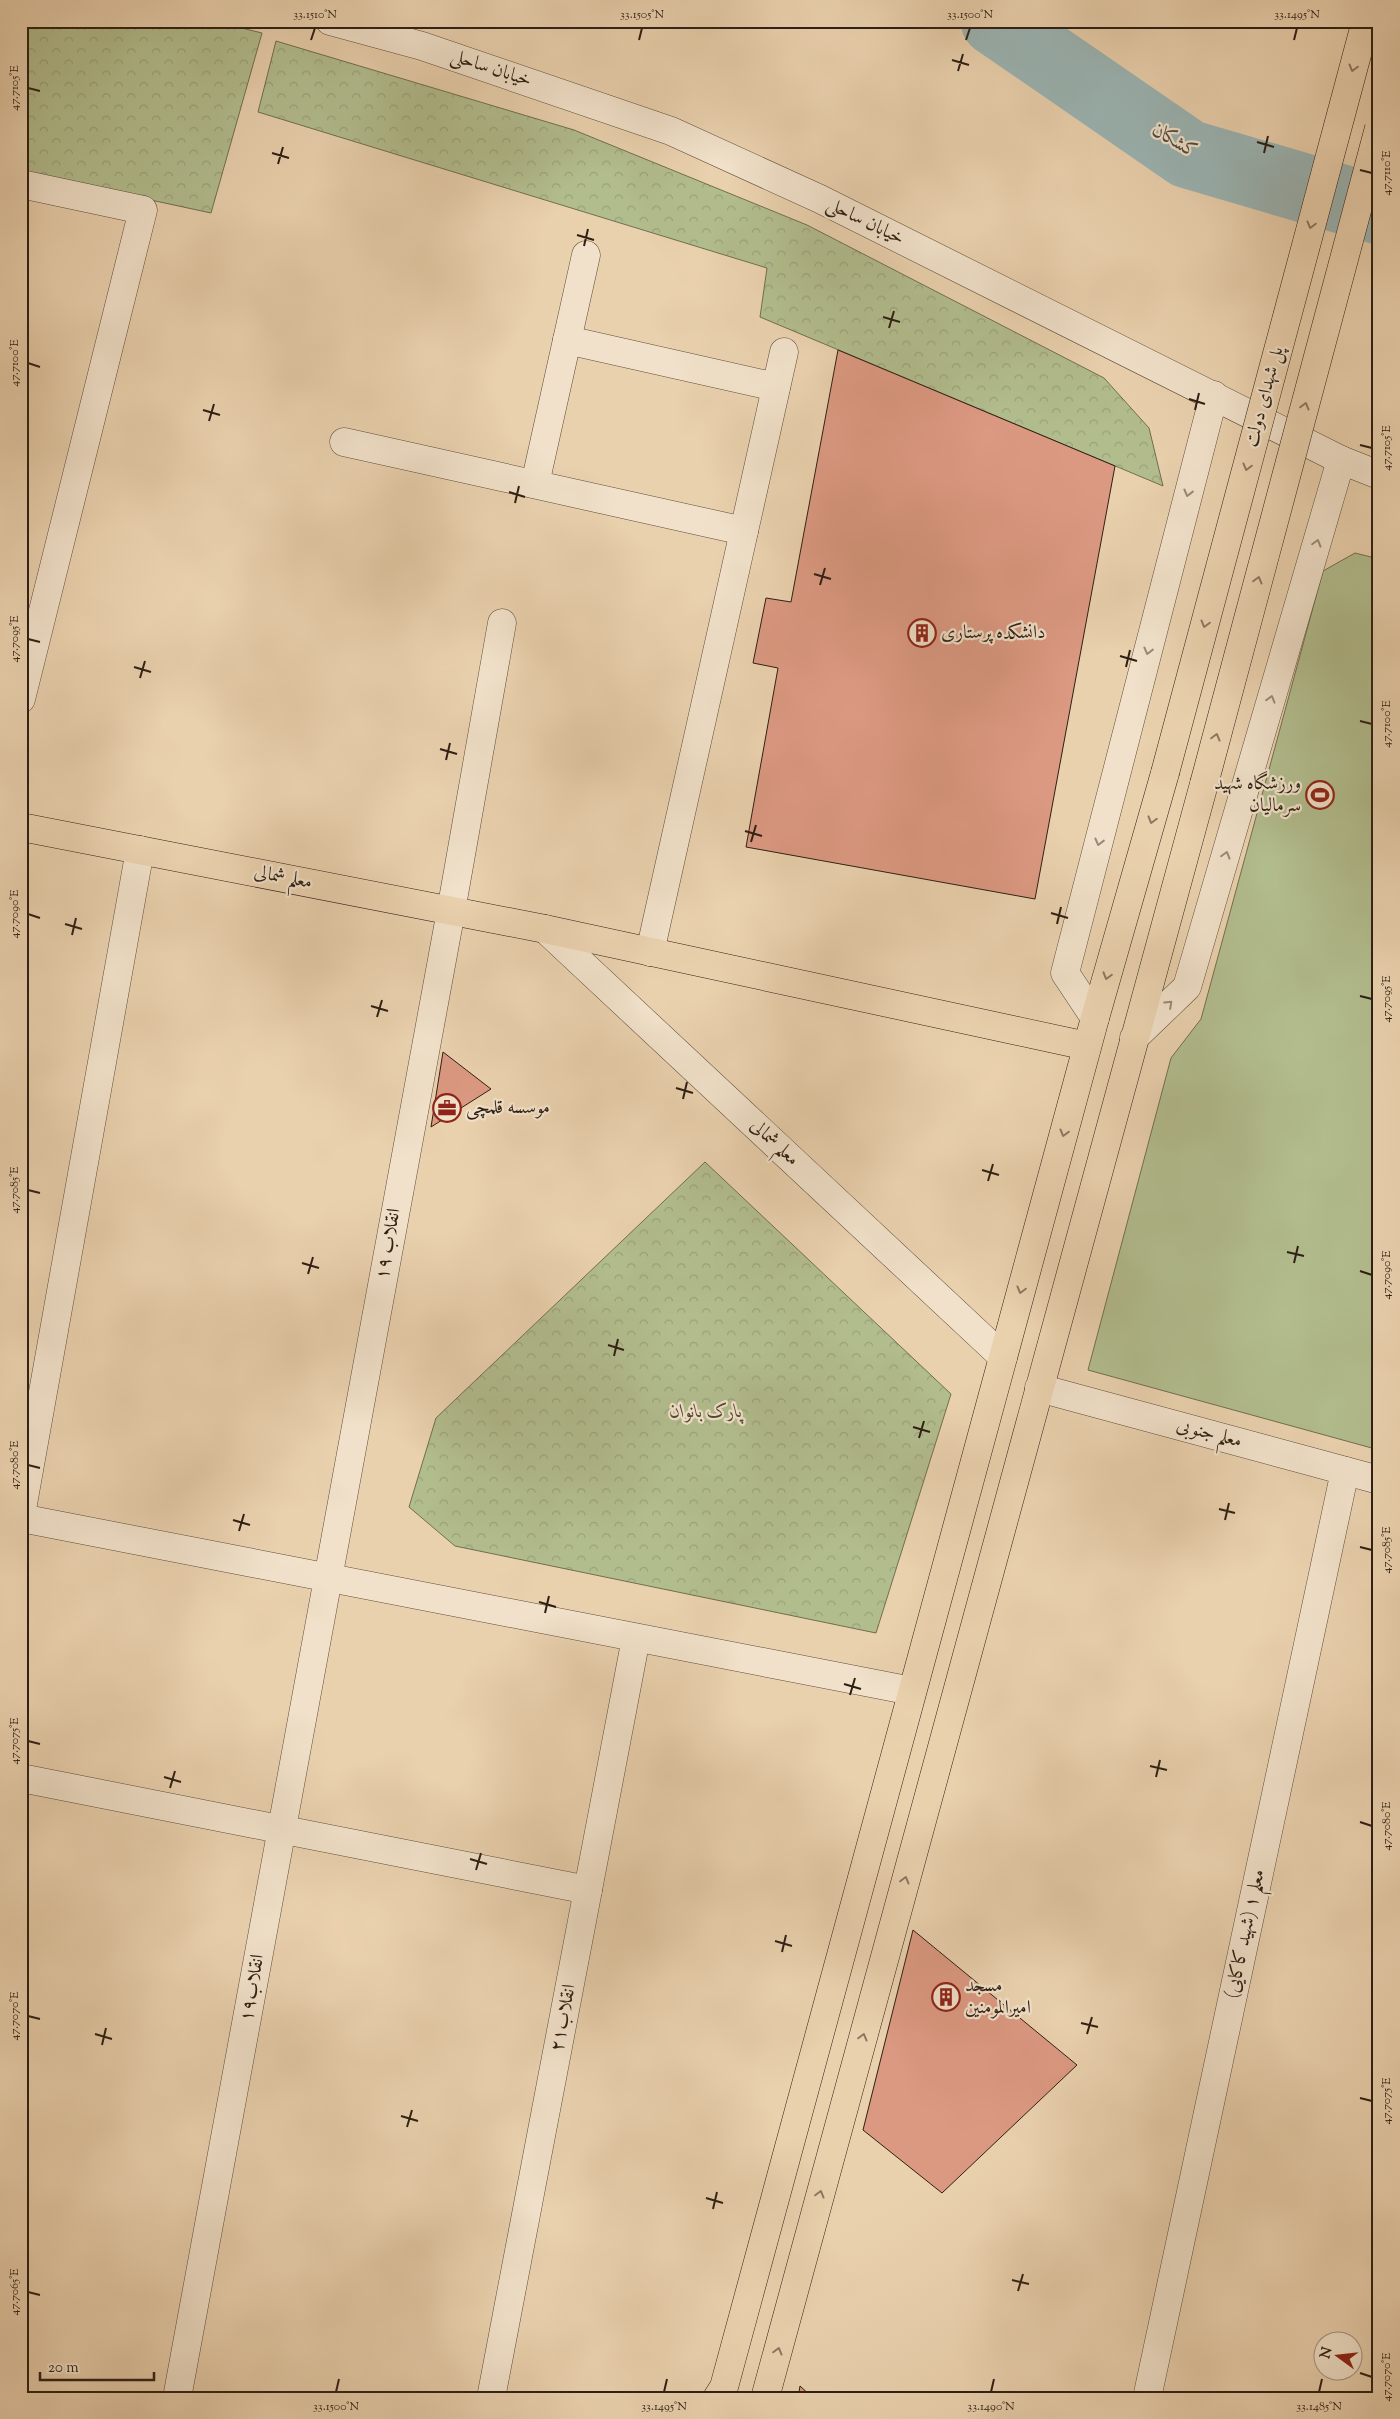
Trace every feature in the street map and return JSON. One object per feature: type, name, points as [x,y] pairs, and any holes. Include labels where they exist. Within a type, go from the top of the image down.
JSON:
[{"type":"main road","name":"پل شهدای دولت","points":[[717,2398],[726,2377],[1087,1046],[1165,774],[1366,21]]},
{"type":"main road","points":[[765,2398],[1204,784],[1379,128]]},
{"type":"main road","name":"معلم شمالی","points":[[21,827],[545,930],[1087,1046]]},
{"type":"street","name":"خیابان ساحلی","points":[[330,21],[422,46],[671,131],[820,199],[1341,460],[1379,475]]},
{"type":"street","points":[[21,184],[143,210],[21,699]]},
{"type":"street","points":[[535,484],[586,255]]},
{"type":"street","points":[[567,340],[776,387]]},
{"type":"street","points":[[650,952],[784,352]]},
{"type":"street","points":[[1095,1018],[1065,973],[1214,395]]},
{"type":"street","points":[[344,442],[744,531]]},
{"type":"street","points":[[1134,1038],[1187,987],[1341,460]]},
{"type":"street","name":"انقلاب ۱۹","points":[[328,1578],[502,623]]},
{"type":"street","points":[[140,850],[21,1517],[912,1691]]},
{"type":"street","name":"معلم شمالی","points":[[545,930],[1003,1357]]},
{"type":"street","name":"معلم جنوبی","points":[[1039,1388],[1379,1480]]},
{"type":"street","name":"معلم ۱ (شهید کاکایی)","points":[[1147,2398],[1345,1471]]},
{"type":"street","name":"انقلاب۱۹","points":[[177,2398],[328,1578]]},
{"type":"street","name":"انقلاب۲۱","points":[[492,2398],[636,1638]]},
{"type":"street","points":[[21,1778],[588,1890]]},
{"type":"green space","points":[[21,21],[213,21],[262,33],[211,213],[21,172]]},
{"type":"green space","points":[[276,41],[574,130],[807,225],[1104,378],[1149,428],[1163,486],[760,317],[767,268],[258,112]]},
{"type":"green space","name":"ورزشگاه شهید سرمالیان","points":[[1355,553],[1379,559],[1379,1450],[1088,1370],[1171,1058],[1201,1019],[1323,571]]},
{"type":"green space","name":"پارک بانوان","points":[[705,1162],[951,1394],[876,1633],[455,1546],[409,1507],[436,1418]]},
{"type":"building","name":"دانشکده پرستاری","points":[[838,350],[1115,466],[1035,899],[746,847],[778,668],[753,663],[766,598],[791,602]]},
{"type":"building","name":"موسسه قلمچی","points":[[443,1052],[491,1089],[431,1127]]},
{"type":"building","name":"مسجد امیرالمومنین","points":[[913,1930],[1077,2065],[942,2193],[863,2130]]},
{"type":"building","points":[[800,2386],[813,2398],[798,2398]]},
{"type":"waterway","name":"کشکان","points":[[995,21],[1188,154],[1379,210]]},
{"type":"place","name":"دانشکده پرستاری","points":[[922,633]]},
{"type":"place","name":"ورزشگاه شهید سرمالیان","points":[[1320,795]]},
{"type":"place","name":"موسسه قلمچی","points":[[447,1108]]},
{"type":"place","name":"مسجد امیرالمومنین","points":[[946,1997]]}]
